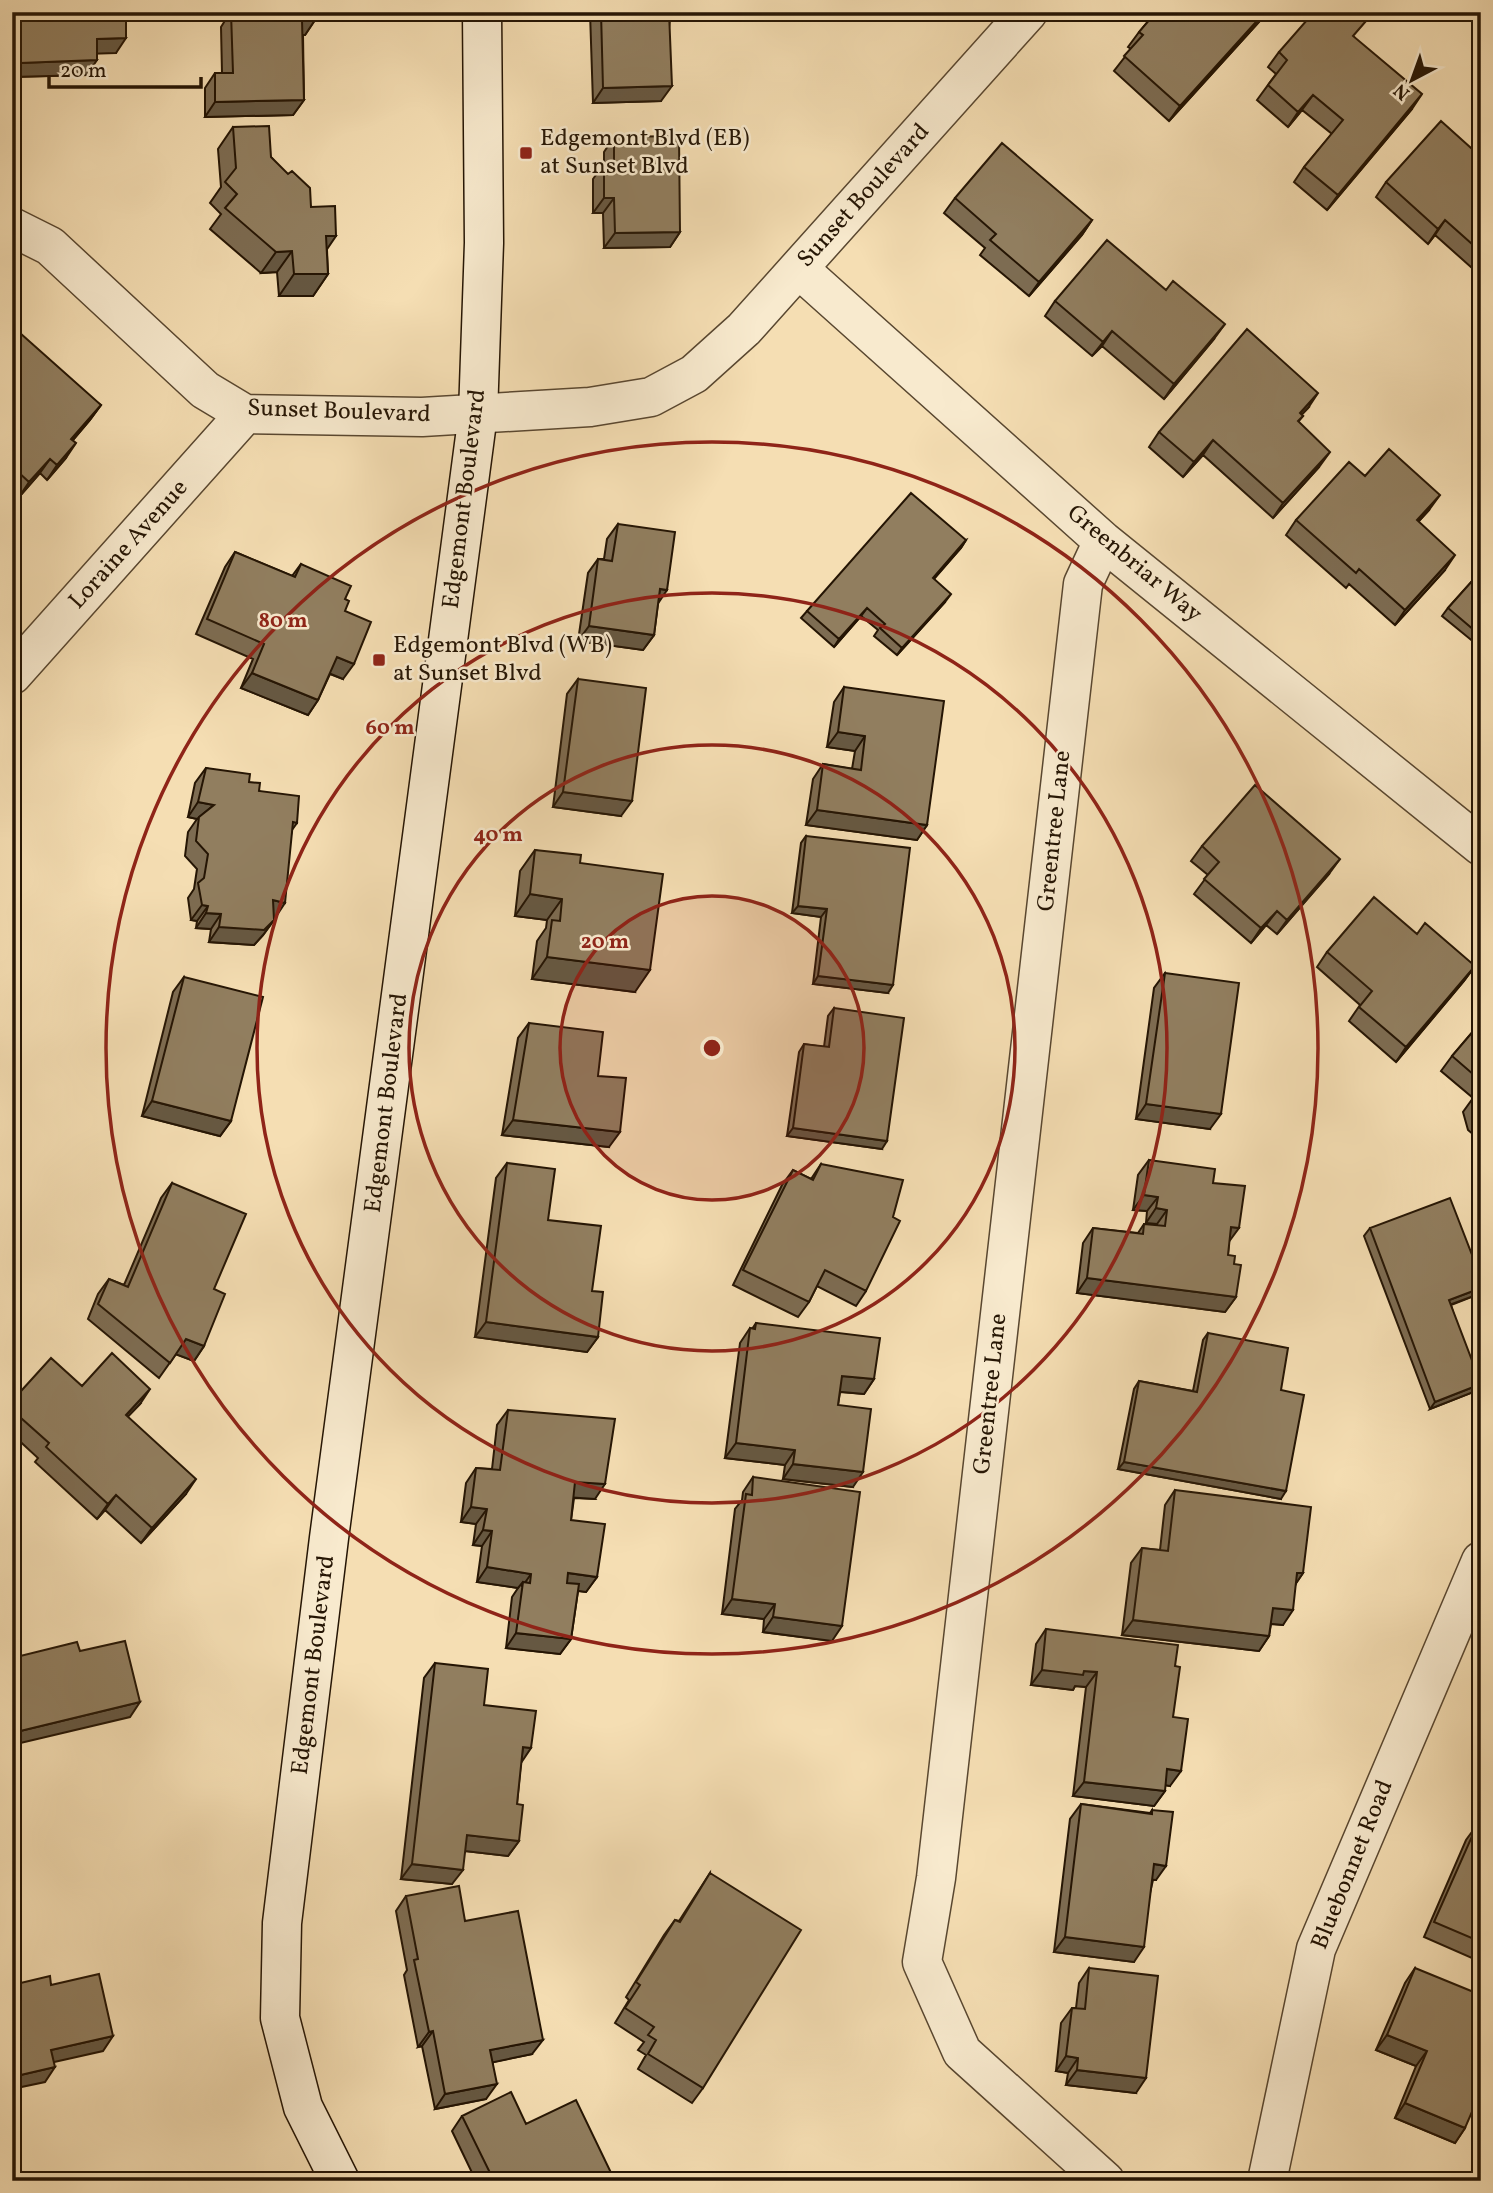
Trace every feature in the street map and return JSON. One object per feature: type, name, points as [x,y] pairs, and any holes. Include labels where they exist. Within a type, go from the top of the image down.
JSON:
[{"type":"street","name":"Edgemont Boulevard","points":[[340,2181],[303,2107],[280,2018],[282,1923],[333,1511],[478,414],[484,243],[482,12]]},
{"type":"street","name":"Sunset Boulevard","points":[[12,227],[50,246],[205,390],[245,414],[422,417],[590,407],[651,397],[695,373],[744,329],[1028,12]]},
{"type":"street","name":"Greenbriar Way","points":[[799,269],[1103,541],[1481,846]]},
{"type":"street","name":"Loraine Avenue","points":[[12,675],[245,414]]},
{"type":"street","name":"Greentree Lane","points":[[1103,541],[1083,584],[936,1878],[922,1962],[962,2052],[1105,2181]]},
{"type":"street","name":"Bluebonnet Road","points":[[1268,2181],[1317,1948],[1481,1561]]},
{"type":"building","points":[[17,12],[126,12],[126,38],[97,39],[97,60],[20,63]]},
{"type":"building","points":[[231,12],[315,12],[315,20],[302,20],[304,100],[215,102],[215,73],[233,73]]},
{"type":"building","points":[[601,12],[669,12],[672,86],[603,88]]},
{"type":"building","points":[[1156,12],[1265,12],[1180,106],[1124,56],[1143,35],[1139,32]]},
{"type":"building","points":[[1314,12],[1356,12],[1366,21],[1353,36],[1422,94],[1338,195],[1304,167],[1343,120],[1313,95],[1298,112],[1268,85],[1287,60],[1279,52]]},
{"type":"building","points":[[1441,121],[1481,157],[1481,252],[1445,220],[1438,229],[1386,182]]},
{"type":"building","points":[[269,126],[271,157],[288,174],[292,171],[310,188],[311,207],[335,206],[336,236],[326,236],[328,274],[294,274],[292,251],[276,252],[225,208],[237,194],[225,182],[236,168],[233,127]]},
{"type":"building","points":[[679,136],[680,232],[615,233],[614,198],[604,198],[604,164],[614,165],[614,137]]},
{"type":"building","points":[[1002,143],[1092,220],[1039,282],[990,240],[996,234],[955,198]]},
{"type":"building","points":[[1107,240],[1166,290],[1173,281],[1225,324],[1174,384],[1112,331],[1103,342],[1055,301]]},
{"type":"building","points":[[1247,329],[1318,393],[1300,413],[1303,416],[1298,421],[1330,452],[1283,503],[1213,440],[1194,462],[1159,432]]},
{"type":"building","points":[[20,333],[101,405],[71,439],[76,443],[57,465],[50,459],[29,482],[17,471],[14,475],[12,473],[12,343]]},
{"type":"building","points":[[1389,449],[1440,495],[1417,520],[1455,555],[1405,610],[1359,569],[1356,573],[1296,520],[1349,462],[1365,476]]},
{"type":"building","points":[[911,493],[966,540],[933,578],[951,594],[902,648],[880,628],[885,624],[867,608],[839,639],[807,611]]},
{"type":"building","points":[[618,524],[675,532],[667,590],[660,589],[654,635],[589,626],[598,559],[612,561]]},
{"type":"building","points":[[235,552],[295,577],[301,564],[351,586],[345,599],[349,601],[345,611],[371,622],[354,664],[337,657],[318,700],[252,673],[264,644],[207,619]]},
{"type":"building","points":[[1481,571],[1481,636],[1448,608]]},
{"type":"building","points":[[578,679],[646,688],[632,801],[563,792]]},
{"type":"building","points":[[844,687],[944,701],[927,825],[817,810],[823,764],[861,770],[865,736],[838,732]]},
{"type":"building","points":[[206,768],[250,774],[249,782],[260,783],[259,791],[299,796],[297,823],[293,822],[285,903],[273,900],[274,920],[264,930],[219,927],[221,914],[206,913],[208,906],[202,905],[198,883],[204,878],[208,854],[196,841],[199,817],[214,805],[198,802]]},
{"type":"building","points":[[1255,785],[1340,859],[1287,920],[1277,911],[1261,928],[1204,879],[1219,862],[1202,846]]},
{"type":"building","points":[[806,836],[910,848],[893,985],[818,976],[827,909],[798,906]]},
{"type":"building","points":[[535,850],[581,855],[580,863],[663,874],[650,970],[547,957],[552,920],[560,921],[562,899],[530,894]]},
{"type":"building","points":[[1374,897],[1417,934],[1425,923],[1475,966],[1406,1047],[1359,1007],[1372,991],[1327,952]]},
{"type":"building","points":[[1165,973],[1239,983],[1221,1114],[1146,1104]]},
{"type":"building","points":[[184,977],[263,997],[231,1121],[152,1101]]},
{"type":"building","points":[[834,1008],[904,1018],[887,1141],[793,1128],[804,1044],[829,1047]]},
{"type":"building","points":[[1481,1022],[1481,1081],[1452,1056]]},
{"type":"building","points":[[529,1023],[603,1032],[598,1076],[626,1078],[620,1132],[513,1120]]},
{"type":"building","points":[[1481,1088],[1481,1117],[1474,1097]]},
{"type":"building","points":[[1149,1160],[1215,1169],[1213,1183],[1245,1186],[1239,1228],[1231,1227],[1228,1255],[1235,1256],[1234,1264],[1241,1265],[1236,1297],[1087,1278],[1093,1228],[1143,1234],[1144,1224],[1165,1226],[1167,1210],[1156,1208],[1158,1197],[1144,1195]]},
{"type":"building","points":[[507,1163],[555,1169],[548,1220],[601,1226],[592,1291],[603,1292],[598,1337],[486,1322]]},
{"type":"building","points":[[821,1164],[903,1180],[893,1217],[900,1221],[866,1291],[825,1270],[809,1302],[743,1270],[793,1170],[813,1180]]},
{"type":"building","points":[[172,1183],[246,1214],[214,1289],[225,1294],[204,1346],[186,1339],[170,1363],[98,1304],[109,1279],[128,1287]]},
{"type":"building","points":[[1450,1198],[1481,1278],[1481,1288],[1449,1300],[1481,1384],[1435,1402],[1370,1228]]},
{"type":"building","points":[[756,1323],[880,1338],[874,1379],[842,1376],[838,1405],[871,1409],[863,1472],[793,1464],[795,1450],[736,1443],[750,1328],[755,1329]]},
{"type":"building","points":[[1208,1333],[1288,1348],[1281,1390],[1304,1395],[1286,1491],[1124,1462],[1139,1381],[1197,1392]]},
{"type":"building","points":[[112,1353],[150,1389],[126,1415],[196,1479],[152,1528],[116,1495],[108,1504],[46,1447],[49,1443],[12,1410],[12,1401],[51,1358],[82,1386]]},
{"type":"building","points":[[508,1410],[615,1419],[605,1484],[575,1482],[571,1520],[605,1524],[597,1577],[568,1573],[567,1583],[579,1584],[571,1639],[516,1633],[523,1582],[530,1583],[531,1574],[487,1567],[492,1531],[483,1530],[487,1509],[471,1507],[476,1468],[500,1470]]},
{"type":"building","points":[[753,1477],[860,1492],[842,1626],[773,1617],[775,1604],[732,1599],[746,1494],[752,1495]]},
{"type":"building","points":[[1175,1490],[1311,1507],[1303,1573],[1297,1573],[1293,1610],[1273,1608],[1269,1636],[1133,1620],[1142,1548],[1168,1551]]},
{"type":"building","points":[[1046,1629],[1178,1645],[1175,1666],[1180,1667],[1173,1717],[1188,1719],[1181,1771],[1167,1769],[1165,1791],[1084,1782],[1097,1672],[1084,1671],[1083,1675],[1042,1670]]},
{"type":"building","points":[[125,1641],[140,1702],[12,1733],[12,1658],[77,1642],[80,1651]]},
{"type":"building","points":[[435,1663],[488,1669],[484,1705],[536,1711],[531,1748],[523,1747],[517,1804],[523,1805],[519,1841],[467,1835],[463,1870],[412,1864]]},
{"type":"building","points":[[1081,1804],[1152,1814],[1152,1810],[1173,1812],[1166,1866],[1154,1864],[1144,1947],[1065,1937]]},
{"type":"building","points":[[1477,1825],[1481,1827],[1481,1942],[1434,1922]]},
{"type":"building","points":[[710,1873],[801,1930],[703,2088],[648,2054],[656,2040],[648,2035],[654,2027],[625,2008],[640,1985],[636,1982],[675,1920],[680,1922]]},
{"type":"building","points":[[459,1886],[465,1921],[518,1911],[543,2040],[490,2050],[497,2084],[445,2094],[433,2031],[429,2032],[414,1960],[418,1959],[406,1896]]},
{"type":"building","points":[[1089,1968],[1158,1976],[1146,2078],[1077,2070],[1078,2058],[1066,2056],[1072,2008],[1085,2009]]},
{"type":"building","points":[[1415,1968],[1481,1995],[1481,2091],[1465,2128],[1405,2103],[1427,2051],[1387,2035]]},
{"type":"building","points":[[99,1974],[113,2036],[51,2050],[55,2067],[12,2077],[12,1985],[50,1976],[51,1985]]},
{"type":"building","points":[[511,2092],[526,2124],[576,2100],[615,2181],[494,2181],[462,2116]]},
{"type":"place","name":"Edgemont Blvd (EB) at Sunset Blvd","points":[[526,153]]},
{"type":"place","name":"Edgemont Blvd (WB) at Sunset Blvd","points":[[379,660]]}]
